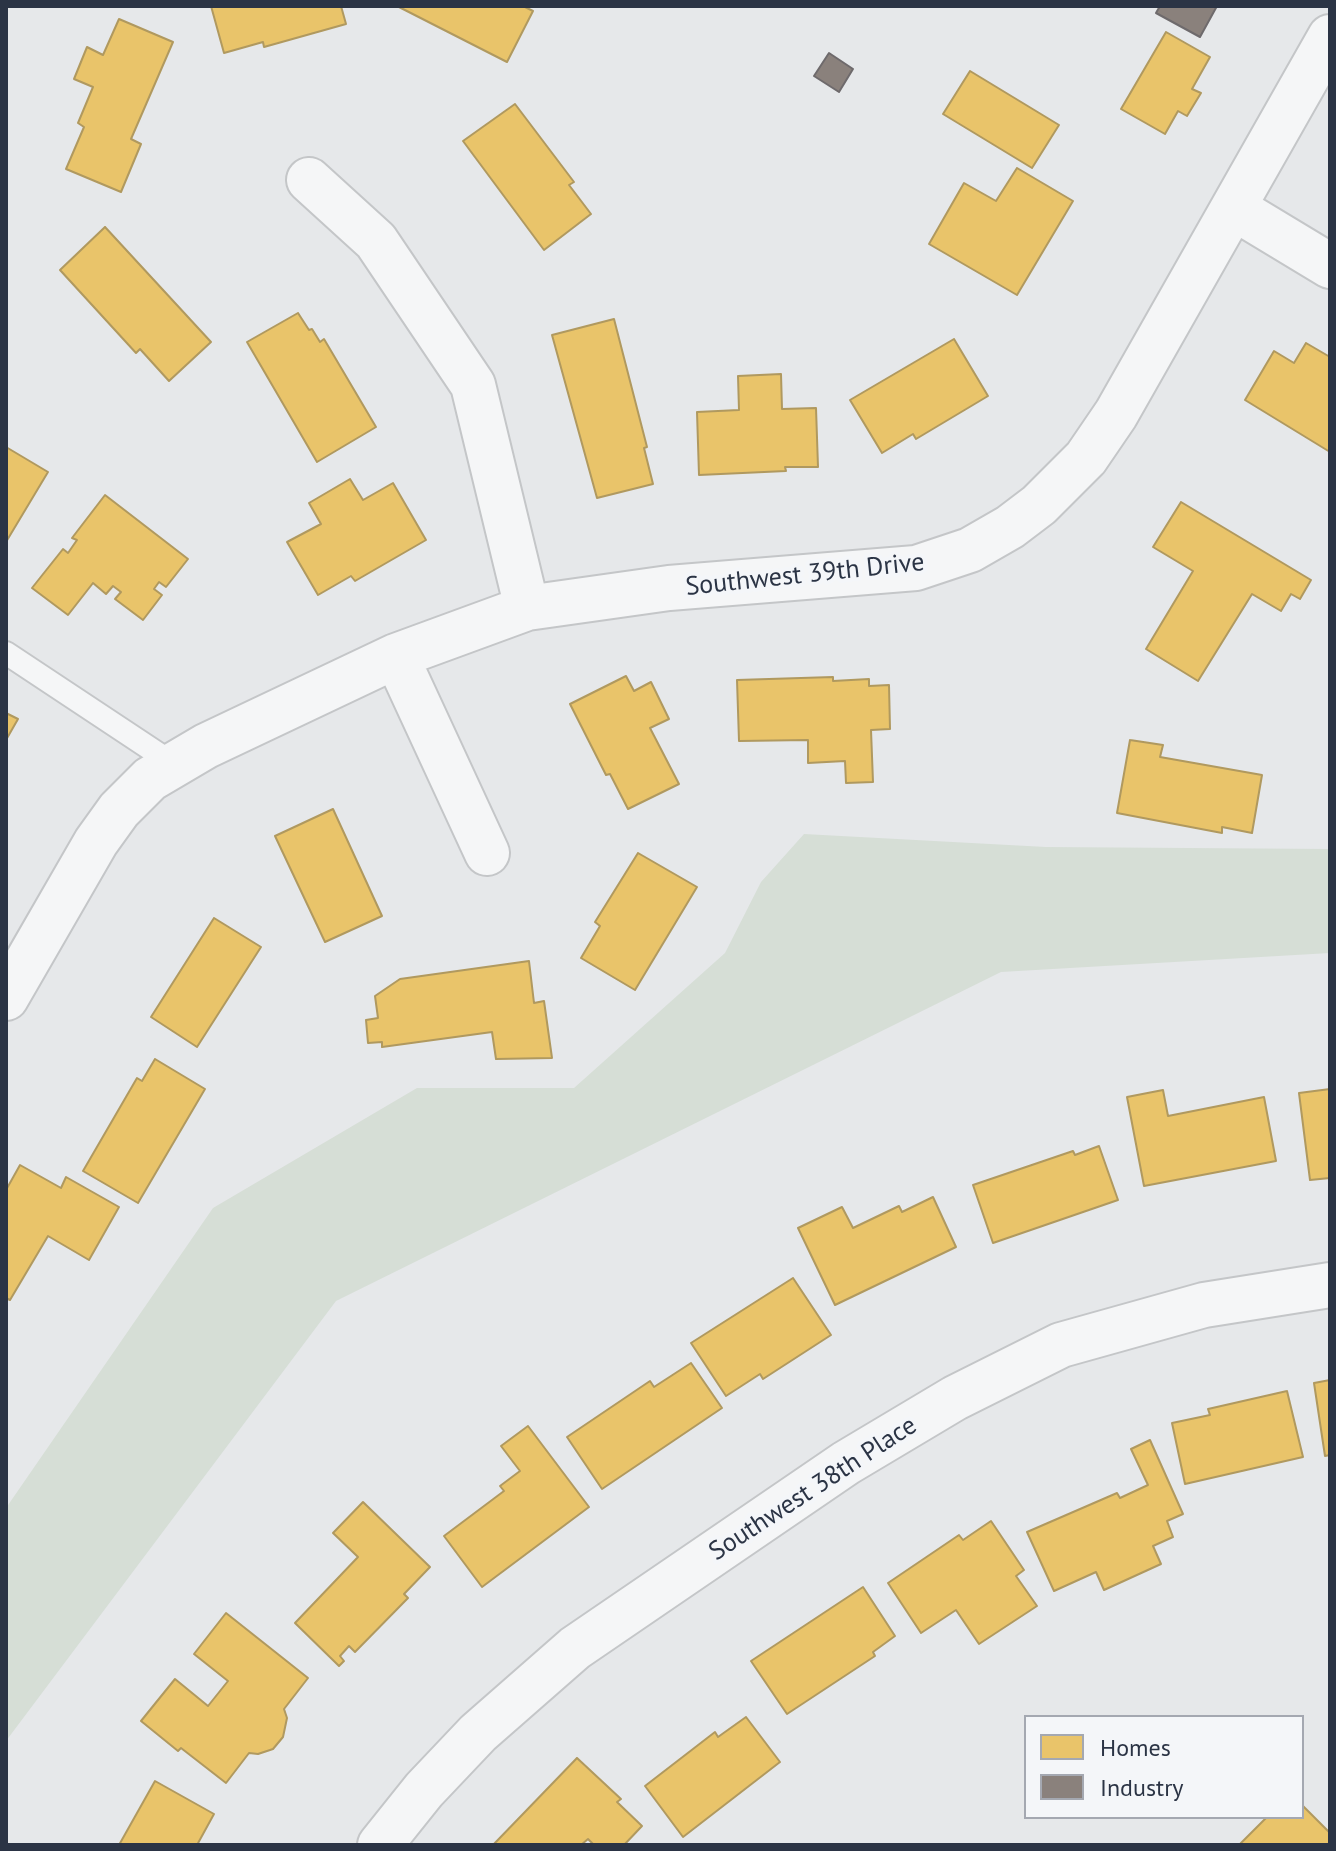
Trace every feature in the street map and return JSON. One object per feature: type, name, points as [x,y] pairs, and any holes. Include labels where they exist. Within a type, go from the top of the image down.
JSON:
[{"type":"street","name":"Southwest 39th Drive","points":[[6,998],[96,842],[119,810],[150,779],[206,746],[396,656],[527,608],[669,588],[916,568],[970,550],[1010,527],[1039,505],[1086,458],[1116,414],[1330,37]]},
{"type":"street","points":[[309,180],[376,241],[473,385],[527,608]]},
{"type":"street","points":[[1234,208],[1330,266]]},
{"type":"street","points":[[396,656],[487,853]]},
{"type":"street","name":"Southwest 38th Place","points":[[380,1845],[424,1790],[478,1733],[575,1648],[846,1463],[941,1406],[1061,1345],[1204,1305],[1330,1285]]},
{"type":"lane","points":[[6,653],[175,765]]},
{"type":"shaded area","points":[[804,834],[1046,847],[1330,849],[1330,953],[1001,972],[336,1301],[6,1741],[6,1508],[213,1208],[417,1088],[574,1088],[725,953],[761,882]]},
{"type":"building: Homes","points":[[211,6],[341,6],[346,24],[264,47],[263,42],[224,53]]},
{"type":"building: Homes","points":[[397,6],[523,6],[533,11],[507,62]]},
{"type":"building: Homes","points":[[119,19],[173,42],[131,139],[141,144],[121,192],[66,169],[84,127],[78,123],[93,87],[74,79],[87,47],[103,55]]},
{"type":"building: Homes","points":[[1166,32],[1210,57],[1192,89],[1201,93],[1187,116],[1178,111],[1165,134],[1121,109]]},
{"type":"building: Homes","points":[[970,71],[1059,125],[1032,168],[943,114]]},
{"type":"building: Homes","points":[[515,104],[574,182],[569,185],[591,214],[544,250],[463,141]]},
{"type":"building: Homes","points":[[1017,168],[1073,201],[1017,295],[929,244],[964,183],[996,201]]},
{"type":"building: Homes","points":[[105,227],[211,342],[169,381],[140,349],[136,353],[60,270]]},
{"type":"building: Homes","points":[[298,313],[320,342],[324,339],[376,427],[317,462],[247,342]]},
{"type":"building: Homes","points":[[614,319],[647,447],[644,448],[653,484],[597,498],[552,335]]},
{"type":"building: Homes","points":[[954,339],[988,396],[916,439],[913,434],[882,453],[850,400]]},
{"type":"building: Homes","points":[[1306,343],[1330,357],[1330,452],[1245,400],[1274,351],[1294,363]]},
{"type":"building: Homes","points":[[781,374],[782,409],[816,408],[818,467],[699,475],[697,412],[739,410],[738,376]]},
{"type":"building: Homes","points":[[6,447],[48,472],[6,542]]},
{"type":"building: Homes","points":[[350,479],[363,500],[393,483],[426,540],[355,581],[351,576],[318,595],[287,542],[321,524],[309,503]]},
{"type":"building: Homes","points":[[105,495],[188,559],[166,587],[159,582],[154,589],[162,595],[143,620],[115,599],[121,592],[113,586],[106,594],[93,583],[68,615],[32,588],[63,549],[68,553],[77,540],[72,538]]},
{"type":"building: Homes","points":[[1181,502],[1311,580],[1300,599],[1291,594],[1281,611],[1252,594],[1198,681],[1146,649],[1193,571],[1153,547]]},
{"type":"building: Homes","points":[[626,676],[634,691],[651,682],[669,719],[650,728],[679,784],[628,809],[610,774],[606,775],[570,704]]},
{"type":"building: Homes","points":[[833,677],[833,681],[869,679],[869,686],[889,685],[890,729],[871,730],[873,782],[846,783],[845,761],[808,763],[808,740],[739,741],[737,680]]},
{"type":"building: Homes","points":[[6,713],[18,719],[6,740]]},
{"type":"building: Homes","points":[[1130,740],[1163,745],[1160,757],[1262,775],[1252,833],[1222,827],[1222,833],[1117,813]]},
{"type":"building: Homes","points":[[333,809],[382,916],[325,942],[275,836]]},
{"type":"building: Homes","points":[[638,853],[697,887],[635,990],[581,958],[600,926],[595,922]]},
{"type":"building: Homes","points":[[214,918],[261,947],[197,1047],[151,1017]]},
{"type":"building: Homes","points":[[529,961],[534,1003],[544,1001],[552,1058],[496,1059],[492,1032],[382,1047],[382,1042],[368,1043],[366,1020],[378,1018],[375,996],[400,979]]},
{"type":"building: Homes","points":[[155,1059],[205,1089],[138,1203],[83,1171],[137,1078],[142,1081]]},
{"type":"building: Homes","points":[[1330,1089],[1330,1178],[1310,1180],[1299,1093]]},
{"type":"building: Homes","points":[[1163,1090],[1168,1116],[1264,1097],[1276,1161],[1144,1186],[1127,1097]]},
{"type":"building: Homes","points":[[1099,1146],[1118,1200],[993,1243],[973,1185],[1073,1151],[1075,1155]]},
{"type":"building: Homes","points":[[20,1165],[61,1188],[66,1177],[119,1207],[89,1260],[48,1236],[10,1300],[6,1298],[6,1190]]},
{"type":"building: Homes","points":[[933,1197],[956,1247],[835,1305],[798,1228],[842,1207],[853,1228],[899,1206],[902,1212]]},
{"type":"building: Homes","points":[[793,1278],[831,1335],[763,1379],[760,1374],[726,1396],[691,1343]]},
{"type":"building: Homes","points":[[691,1363],[722,1408],[602,1489],[567,1437],[650,1381],[654,1387]]},
{"type":"building: Homes","points":[[1330,1380],[1330,1455],[1325,1456],[1314,1383]]},
{"type":"building: Homes","points":[[1287,1391],[1303,1457],[1185,1484],[1172,1423],[1210,1415],[1208,1409]]},
{"type":"building: Homes","points":[[528,1426],[589,1507],[482,1587],[444,1536],[504,1491],[500,1486],[520,1471],[501,1446]]},
{"type":"building: Homes","points":[[1150,1440],[1183,1514],[1167,1521],[1173,1537],[1153,1546],[1161,1564],[1104,1590],[1096,1572],[1054,1591],[1027,1532],[1117,1493],[1120,1498],[1148,1485],[1131,1449]]},
{"type":"building: Homes","points":[[363,1502],[430,1567],[404,1594],[408,1598],[355,1652],[349,1646],[340,1656],[344,1661],[339,1666],[295,1623],[358,1557],[333,1533]]},
{"type":"building: Homes","points":[[991,1521],[1024,1570],[1016,1576],[1037,1606],[979,1644],[956,1610],[921,1633],[888,1583],[959,1535],[963,1540]]},
{"type":"building: Homes","points":[[863,1587],[895,1636],[873,1652],[875,1656],[787,1714],[751,1661]]},
{"type":"building: Homes","points":[[226,1613],[308,1678],[284,1709],[287,1718],[283,1737],[273,1749],[258,1754],[249,1753],[226,1783],[181,1748],[178,1751],[141,1721],[175,1679],[208,1706],[228,1681],[194,1654]]},
{"type":"building: Homes","points":[[746,1717],[780,1762],[683,1837],[645,1786],[715,1732],[718,1737]]},
{"type":"building: Homes","points":[[577,1758],[621,1799],[617,1802],[642,1826],[624,1845],[594,1845],[588,1839],[581,1845],[493,1845]]},
{"type":"building: Homes","points":[[155,1781],[214,1814],[197,1845],[119,1845]]},
{"type":"building: Homes","points":[[1304,1807],[1330,1833],[1327,1845],[1239,1845],[1265,1819],[1304,1819]]},
{"type":"building: Industry","points":[[1160,6],[1217,6],[1200,37],[1156,13]]},
{"type":"building: Industry","points":[[829,53],[853,69],[839,92],[814,76]]}]
